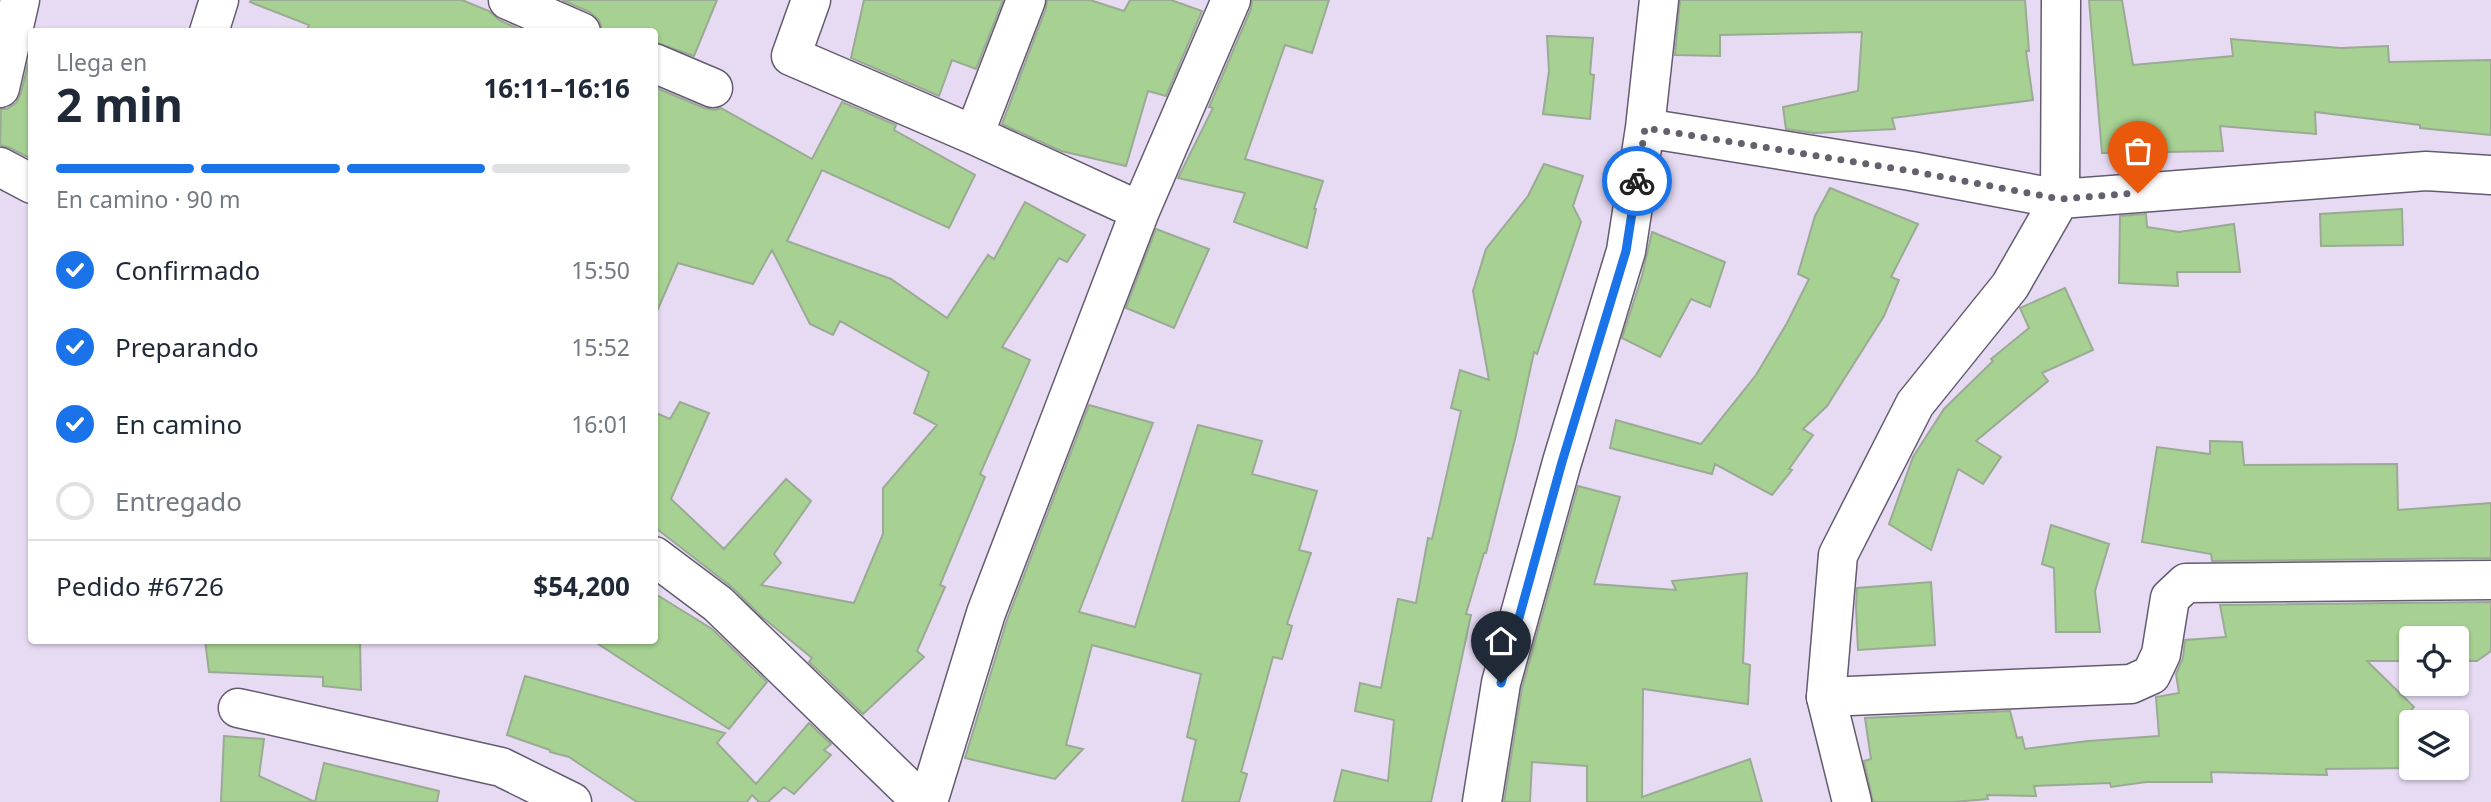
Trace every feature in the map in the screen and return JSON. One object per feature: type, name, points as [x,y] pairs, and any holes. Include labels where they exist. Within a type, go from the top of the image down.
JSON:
[{"type":"street","points":[[0,88],[20,0]]},
{"type":"street","points":[[210,28],[219,0]]},
{"type":"street","points":[[508,0],[572,28]]},
{"type":"street","points":[[811,0],[791,56],[1140,211]]},
{"type":"street","points":[[974,135],[1026,0]]},
{"type":"street","points":[[928,802],[986,613],[1140,211],[1231,0]]},
{"type":"street","points":[[1482,802],[1501,683],[1562,462],[1626,251],[1645,128],[1659,0]]},
{"type":"street","points":[[1852,802],[1826,698],[1838,555],[1915,404],[2010,286],[2060,199],[2061,0]]},
{"type":"street","points":[[658,65],[713,88]]},
{"type":"street","points":[[1645,128],[1911,171],[2060,199],[2426,171],[2491,175]]},
{"type":"street","points":[[0,167],[28,182]]},
{"type":"street","points":[[658,559],[718,604],[922,802]]},
{"type":"street","points":[[1826,698],[2131,684],[2151,675],[2161,653],[2170,598],[2186,583],[2491,580]]},
{"type":"street","points":[[238,708],[501,767],[572,802]]},
{"type":"building","points":[[462,0],[489,11],[499,20],[516,28],[308,28],[309,25],[250,2]]},
{"type":"building","points":[[562,0],[717,0],[694,56],[658,43],[658,28],[602,28],[599,20],[590,12]]},
{"type":"building","points":[[864,0],[1003,0],[976,69],[952,60],[939,96],[851,58]]},
{"type":"building","points":[[1047,0],[1090,0],[1124,11],[1130,0],[1171,0],[1202,11],[1166,96],[1148,91],[1126,166],[1061,151],[1002,124]]},
{"type":"building","points":[[1252,0],[1329,0],[1312,53],[1285,45],[1245,159],[1323,181],[1314,209],[1307,248],[1234,222],[1245,193],[1178,178],[1213,108],[1209,107],[1251,9]]},
{"type":"building","points":[[1680,0],[2025,0],[2029,51],[2026,51],[2033,100],[1892,118],[1895,129],[1814,133],[1786,129],[1783,107],[1858,91],[1862,32],[1720,35],[1720,56],[1675,55]]},
{"type":"building","points":[[2089,0],[2122,0],[2133,65],[2233,56],[2231,39],[2341,48],[2388,46],[2389,62],[2491,60],[2491,135],[2420,128],[2420,125],[2315,112],[2316,134],[2220,126],[2223,151],[2102,153]]},
{"type":"building","points":[[1547,36],[1593,38],[1590,74],[1594,75],[1590,119],[1543,114],[1549,71]]},
{"type":"building","points":[[28,64],[28,157],[0,145],[1,109],[7,109],[16,103]]},
{"type":"building","points":[[658,89],[704,108],[721,108],[812,159],[842,102],[896,125],[894,130],[975,175],[949,228],[822,170],[787,241],[891,279],[947,318],[988,255],[994,259],[1025,202],[1085,235],[1067,262],[1059,258],[1002,347],[1030,360],[980,474],[985,477],[940,585],[945,587],[917,651],[924,657],[863,714],[809,662],[812,658],[762,617],[733,588],[658,530],[658,414],[670,419],[680,402],[709,413],[671,499],[724,549],[786,479],[811,501],[774,554],[781,563],[761,585],[854,603],[883,534],[883,488],[937,425],[914,413],[929,372],[840,321],[833,335],[810,324],[772,250],[753,284],[678,263],[658,309]]},
{"type":"building","points":[[1544,164],[1583,176],[1573,206],[1581,222],[1537,354],[1534,352],[1486,553],[1466,614],[1471,615],[1431,802],[1334,802],[1342,770],[1388,781],[1394,720],[1355,711],[1360,683],[1381,688],[1398,599],[1416,603],[1428,538],[1432,539],[1461,411],[1451,408],[1460,370],[1489,380],[1473,291],[1486,249],[1528,196]]},
{"type":"building","points":[[1830,188],[1918,224],[1891,277],[1899,280],[1884,316],[1827,406],[1803,429],[1813,435],[1789,469],[1792,470],[1772,495],[1715,464],[1712,474],[1610,448],[1616,420],[1701,444],[1756,375],[1787,323],[1809,279],[1798,274],[1815,216]]},
{"type":"building","points":[[2402,209],[2403,245],[2321,246],[2320,214]]},
{"type":"building","points":[[2146,214],[2147,227],[2179,232],[2234,224],[2240,272],[2177,272],[2178,286],[2119,283],[2120,216]]},
{"type":"building","points":[[1156,229],[1209,249],[1174,328],[1126,308]]},
{"type":"building","points":[[1652,232],[1725,262],[1710,307],[1691,299],[1660,357],[1622,338],[1642,276]]},
{"type":"building","points":[[2065,288],[2093,350],[2042,373],[2048,381],[1976,441],[2001,457],[1983,484],[1958,469],[1931,550],[1889,524],[1913,457],[1944,409],[1993,361],[1991,359],[2029,328],[2020,308]]},
{"type":"building","points":[[1089,405],[1153,423],[1079,612],[1135,627],[1198,425],[1262,441],[1252,474],[1317,491],[1299,550],[1311,553],[1287,624],[1292,626],[1282,659],[1273,657],[1241,772],[1247,774],[1239,802],[1182,802],[1196,740],[1187,737],[1201,674],[1092,645],[1066,745],[1083,749],[1055,779],[965,758],[1007,620]]},
{"type":"building","points":[[2210,441],[2242,442],[2244,465],[2397,464],[2398,510],[2491,503],[2491,558],[2212,561],[2211,554],[2142,542],[2157,447],[2210,454]]},
{"type":"building","points":[[1578,486],[1620,497],[1594,584],[1676,590],[1672,581],[1747,573],[1743,663],[1750,665],[1748,704],[1643,689],[1642,797],[1750,759],[1762,802],[1587,802],[1587,766],[1532,762],[1530,802],[1504,802],[1522,688]]},
{"type":"building","points":[[2051,525],[2109,544],[2095,591],[2100,632],[2056,632],[2054,568],[2042,564]]},
{"type":"building","points":[[1931,582],[1935,645],[1858,650],[1857,588]]},
{"type":"building","points":[[658,595],[712,629],[767,682],[729,729],[598,644],[658,644]]},
{"type":"building","points":[[2491,602],[2491,651],[2477,661],[2469,661],[2469,626],[2399,626],[2399,661],[2367,661],[2399,692],[2399,696],[2403,696],[2414,707],[2412,710],[2399,710],[2399,768],[2326,769],[2327,775],[2211,772],[2212,782],[2146,782],[2111,787],[2110,783],[2034,786],[2036,796],[1987,795],[1988,799],[1953,802],[1873,802],[1864,761],[1871,759],[1865,718],[2010,711],[2017,738],[2022,737],[2025,749],[2159,736],[2156,697],[2179,693],[2176,674],[2183,658],[2185,640],[2226,637],[2220,605]]},
{"type":"building","points":[[206,644],[360,644],[361,690],[323,686],[323,677],[209,672]]},
{"type":"building","points":[[525,676],[725,733],[717,743],[756,784],[809,723],[831,744],[824,750],[831,755],[794,794],[784,787],[768,802],[759,802],[752,795],[747,802],[637,802],[569,757],[507,735]]},
{"type":"building","points":[[224,736],[264,739],[259,776],[315,802],[221,802]]},
{"type":"building","points":[[324,763],[439,791],[437,802],[315,802]]},
{"type":"way so far","points":[[1637,181],[1645,128],[1911,171],[2060,199],[2138,193]]},
{"type":"route","points":[[1501,683],[1562,462],[1626,251],[1637,181]]}]
